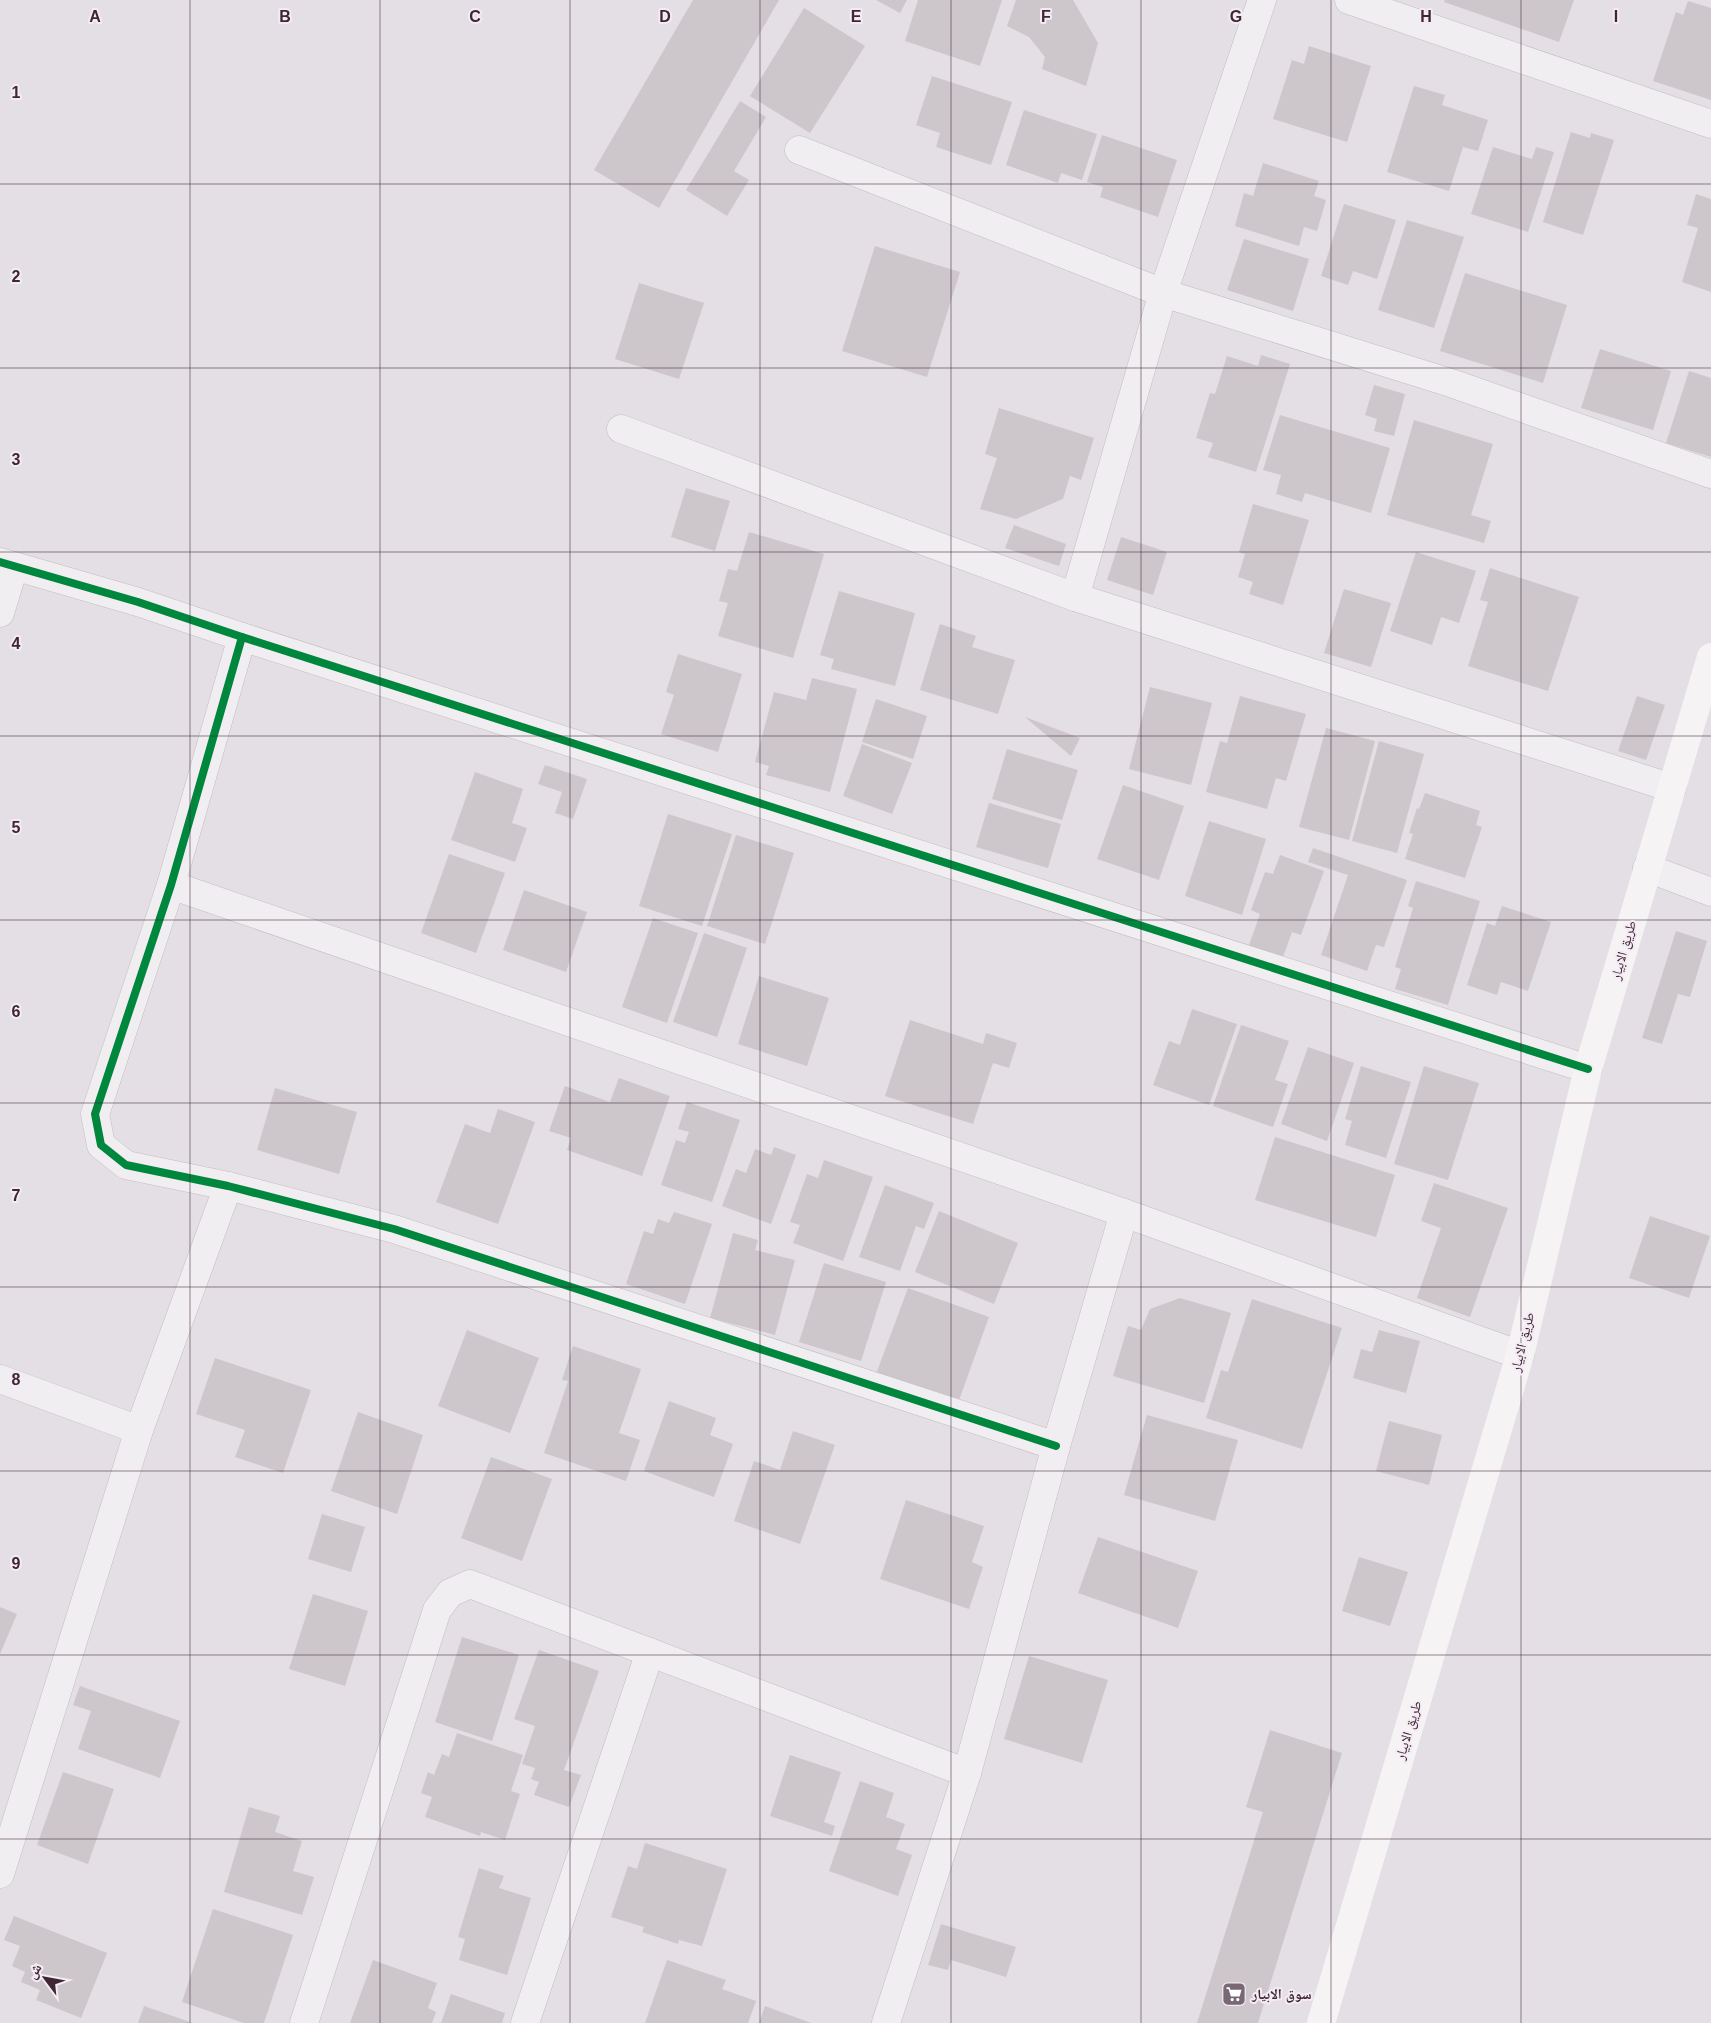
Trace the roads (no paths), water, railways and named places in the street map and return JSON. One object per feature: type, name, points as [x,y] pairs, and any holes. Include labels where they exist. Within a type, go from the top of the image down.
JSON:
[{"type":"main road","name":"طريق الابيار","points":[[1321,2023],[1520,1355],[1588,1069],[1711,657]]},
{"type":"street","points":[[1075,597],[1163,292],[1262,0]]},
{"type":"street","points":[[1349,0],[1711,124]]},
{"type":"street","points":[[799,150],[1163,292],[1451,383],[1711,474]]},
{"type":"street","points":[[621,428],[1075,597],[1672,788]]},
{"type":"street","points":[[0,613],[7,564],[138,602],[1588,1069]]},
{"type":"street","points":[[242,637],[171,885],[95,1114],[102,1145],[126,1164],[228,1186],[394,1229],[1056,1446]]},
{"type":"street","points":[[1647,868],[1711,892]]},
{"type":"street","points":[[171,885],[1124,1213],[1520,1355]]},
{"type":"street","points":[[0,1874],[139,1430],[228,1186]]},
{"type":"street","points":[[886,2023],[967,1773],[1056,1446],[1124,1213]]},
{"type":"street","points":[[0,1378],[139,1430]]},
{"type":"street","points":[[304,2023],[437,1610],[450,1593],[470,1584],[967,1773]]},
{"type":"street","points":[[525,2023],[650,1652]]},
{"type":"place","name":"سوق الابيار","points":[[1234,1994]]}]
